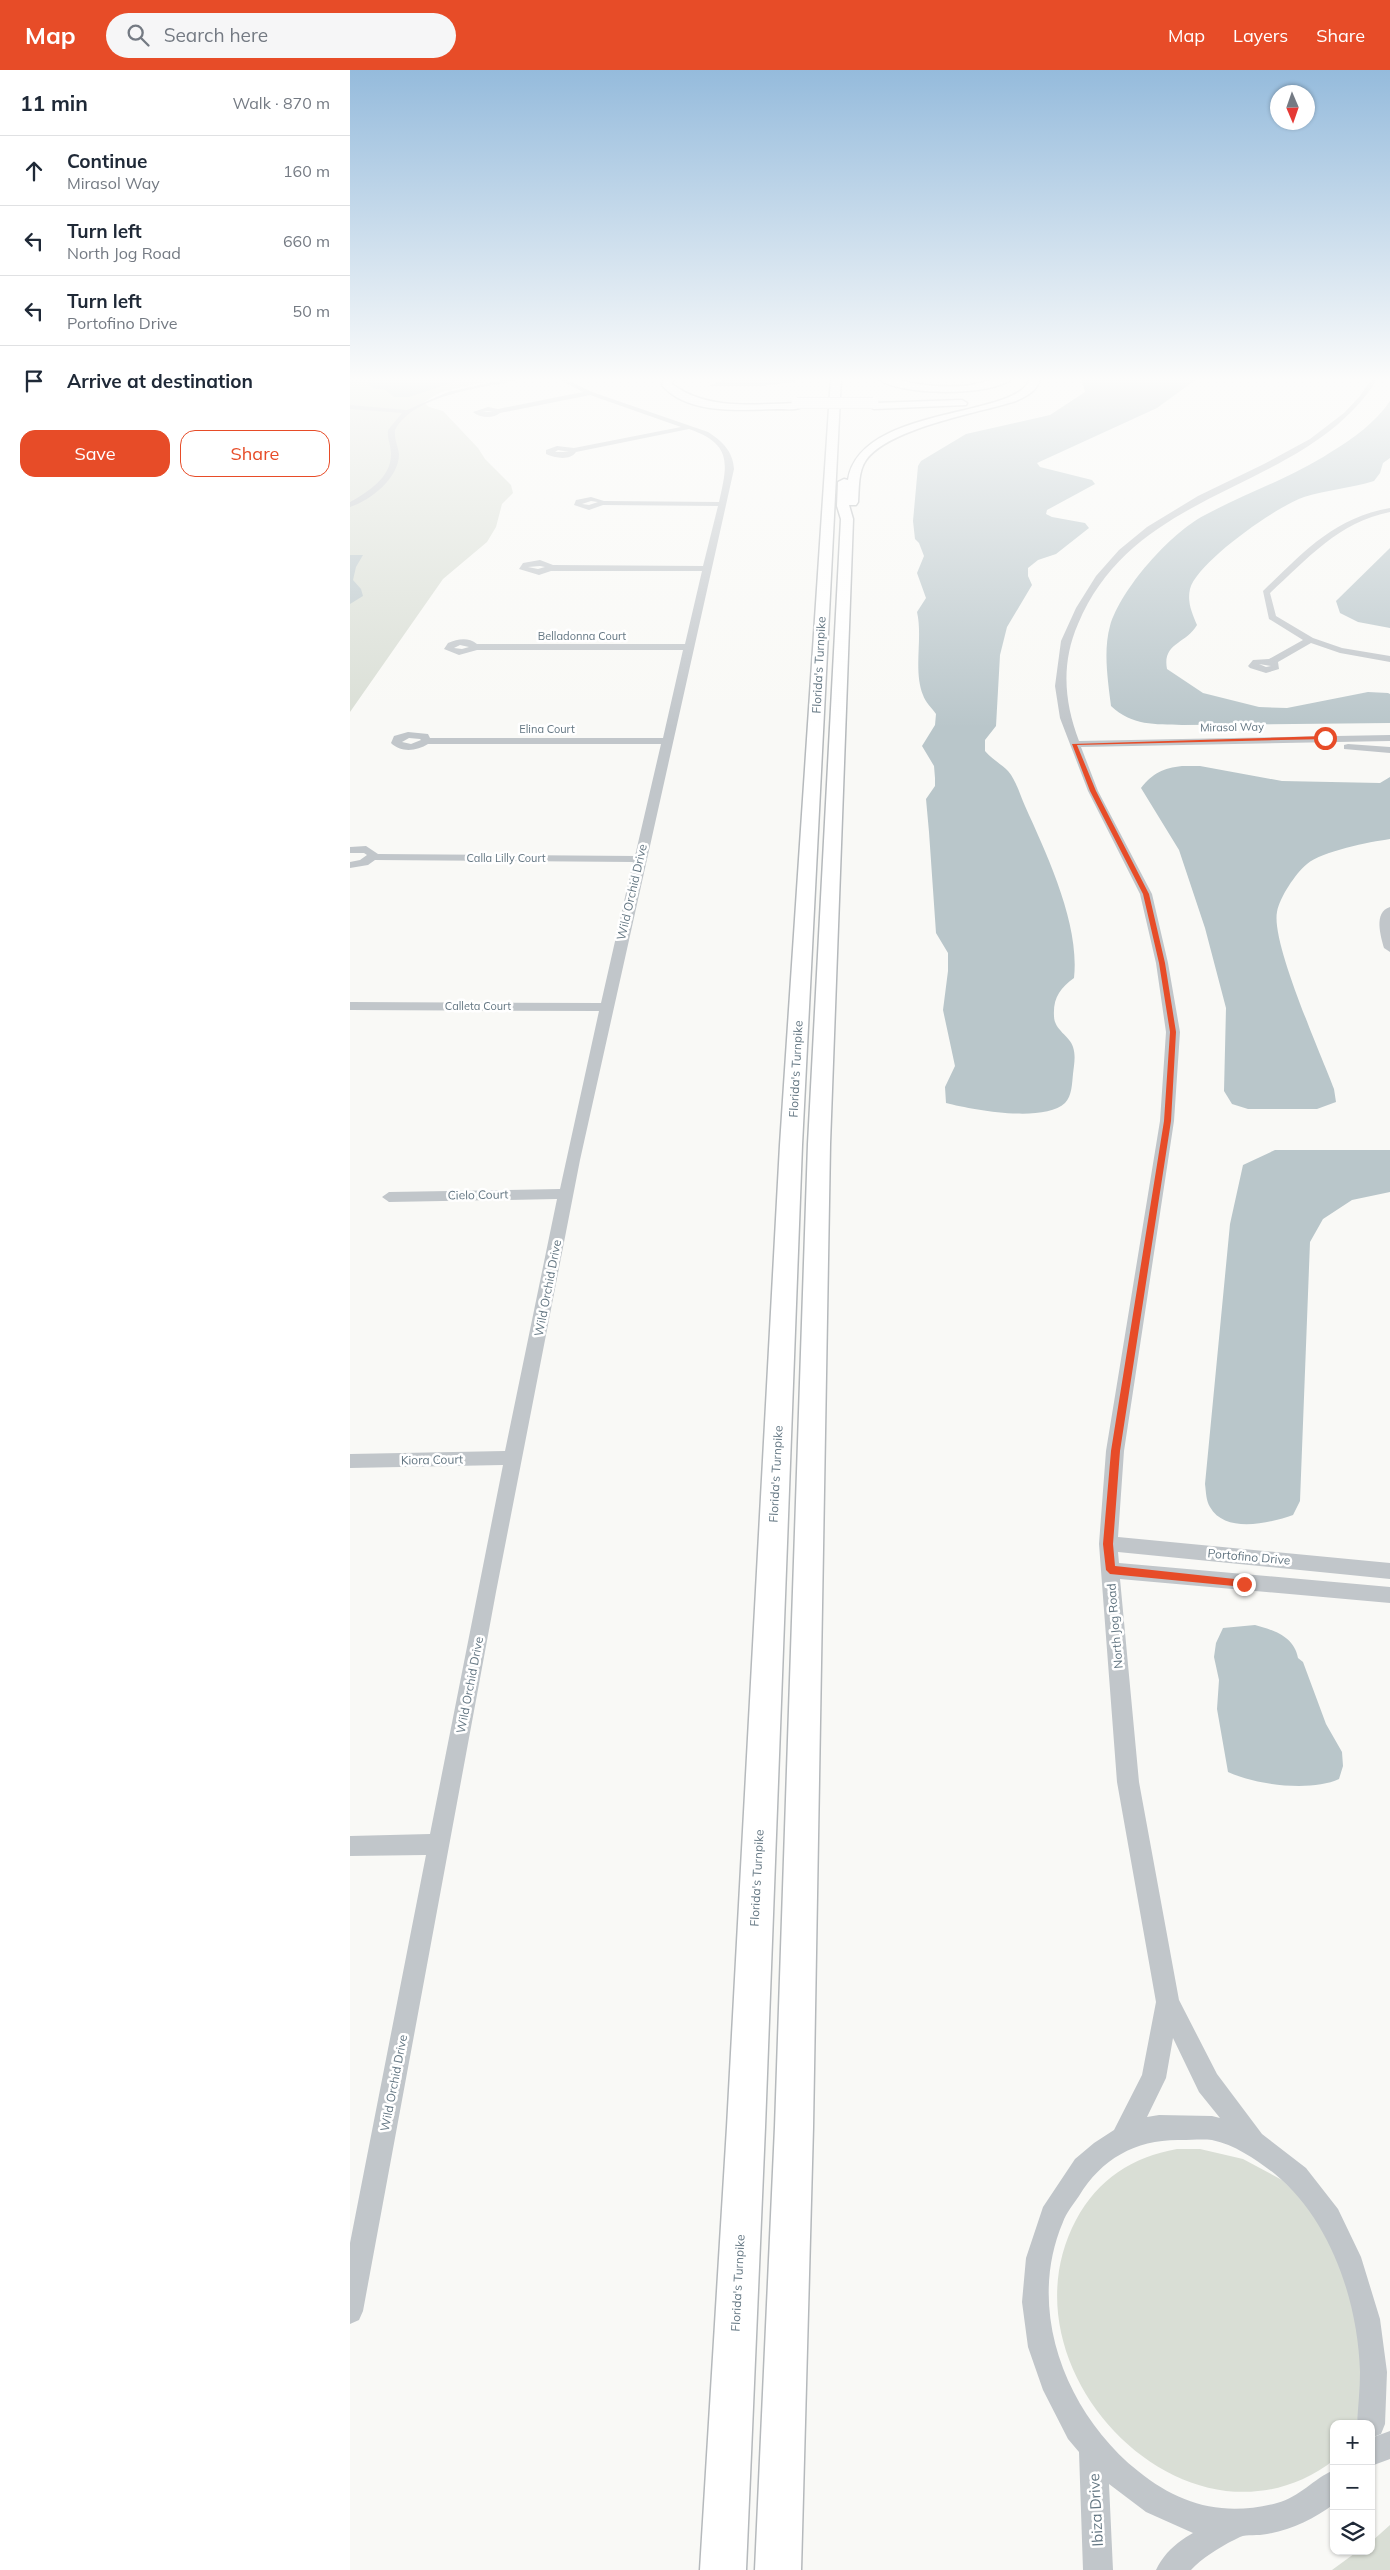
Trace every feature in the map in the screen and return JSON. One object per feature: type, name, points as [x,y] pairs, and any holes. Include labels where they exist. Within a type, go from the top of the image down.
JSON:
[{"type":"highway","name":"Florida's Turnpike","points":[[723,2570],[746,2127],[792,1135],[832,495]]},
{"type":"highway","name":"Florida's Turnpike","points":[[778,2570],[794,2127],[819,1144],[847,519],[843,506],[844,495]]},
{"type":"highway","points":[[847,519],[853,495]]},
{"type":"street","points":[[350,506],[367,495]]},
{"type":"street","name":"Wild Orchid Drive","points":[[350,2311],[439,1844],[567,1194],[606,1007],[724,495]]},
{"type":"street","name":"North Jog Road","points":[[1208,495],[1150,529],[1122,552],[1099,578],[1080,608],[1066,641],[1060,686],[1065,718],[1093,791],[1146,894],[1162,963],[1173,1032],[1167,1121],[1115,1451],[1108,1544],[1128,1782],[1168,2002],[1208,2083],[1252,2141]]},
{"type":"street","points":[[602,503],[722,504]]},
{"type":"street","points":[[1390,510],[1358,516],[1340,526],[1266,593],[1272,617],[1310,640],[1340,650],[1390,659]]},
{"type":"street","points":[[550,568],[707,569]]},
{"type":"street","points":[[1271,662],[1310,640]]},
{"type":"street","name":"Belladonna Court","points":[[475,647],[689,647]]},
{"type":"street","name":"Mirasol Way","points":[[1076,749],[1390,738]]},
{"type":"street","name":"Elina Court","points":[[426,741],[667,742]]},
{"type":"street","name":"Mirasol Way","points":[[1076,749],[1390,746]]},
{"type":"street","name":"Mirasol Way","points":[[1348,747],[1390,750]]},
{"type":"street","name":"Calla Lilly Court","points":[[350,850],[366,850],[373,854],[372,857]]},
{"type":"street","name":"Calla Lilly Court","points":[[350,865],[365,862],[372,857],[640,859]]},
{"type":"street","points":[[1390,911],[1384,928],[1390,948]]},
{"type":"street","name":"Calleta Court","points":[[350,1006],[606,1007]]},
{"type":"street","name":"Cielo Court","points":[[389,1197],[567,1194]]},
{"type":"street","name":"Kiora Court","points":[[350,1461],[514,1458]]},
{"type":"street","name":"Portofino Drive","points":[[1108,1544],[1390,1571]]},
{"type":"street","points":[[1110,1570],[1390,1595]]},
{"type":"street","points":[[350,1846],[439,1844]]},
{"type":"street","name":"North Jog Road","points":[[1123,2138],[1154,2078],[1168,2002]]},
{"type":"street","points":[[1330,2488],[1324,2495],[1290,2514],[1257,2523],[1204,2521],[1162,2506],[1122,2479],[1093,2451],[1066,2413],[1049,2375],[1039,2335],[1035,2292],[1042,2238],[1060,2197],[1090,2160],[1123,2138],[1158,2127],[1197,2125],[1229,2131],[1272,2150],[1316,2185],[1344,2219],[1378,2283],[1385,2343],[1381,2400],[1373,2420]]},
{"type":"street","points":[[1375,2451],[1390,2445]]},
{"type":"street","name":"Ibiza Drive","points":[[1093,2451],[1098,2570]]},
{"type":"street","points":[[1171,2570],[1188,2552],[1238,2522]]},
{"type":"shaded area","points":[[350,495],[511,495],[502,504],[496,527],[487,542],[443,579],[350,712]]},
{"type":"shaded area","points":[[915,495],[1075,495],[1047,510],[1046,514],[1052,517],[1085,523],[1089,528],[1056,554],[1038,560],[1028,568],[1028,576],[1032,585],[1007,627],[1000,655],[996,726],[985,740],[985,751],[1008,771],[1016,783],[1052,868],[1067,913],[1072,935],[1075,957],[1074,978],[1058,994],[1054,1016],[1059,1029],[1071,1043],[1074,1050],[1074,1060],[1069,1097],[1065,1103],[1055,1109],[1025,1114],[973,1109],[946,1103],[945,1087],[955,1066],[943,1010],[948,971],[948,953],[936,933],[926,799],[935,786],[934,766],[922,746],[935,725],[936,714],[924,698],[920,685],[918,665],[919,622],[917,612],[926,598],[917,573],[924,556],[919,543],[915,539],[913,521]]},
{"type":"shaded area","points":[[1248,495],[1314,495],[1292,502],[1276,511],[1240,536],[1207,564],[1196,578],[1189,594],[1192,612],[1197,625],[1171,649],[1166,660],[1167,669],[1203,693],[1259,707],[1287,708],[1368,692],[1388,693],[1390,694],[1390,723],[1182,725],[1144,723],[1119,713],[1111,706],[1106,656],[1110,626],[1116,611],[1136,579],[1162,548],[1191,523]]},
{"type":"shaded area","points":[[1390,548],[1390,628],[1358,622],[1340,613],[1336,601]]},
{"type":"shaded area","points":[[350,555],[363,555],[356,567],[353,580],[361,589],[363,596],[350,604]]},
{"type":"shaded area","points":[[1182,766],[1200,766],[1282,781],[1380,783],[1390,777],[1390,839],[1335,851],[1314,859],[1307,864],[1289,886],[1277,912],[1277,927],[1289,972],[1334,1089],[1336,1102],[1317,1109],[1248,1109],[1232,1104],[1224,1091],[1226,1008],[1205,928],[1179,850],[1141,788],[1159,772]]},
{"type":"shaded area","points":[[1275,1150],[1390,1150],[1390,1192],[1352,1200],[1323,1219],[1310,1242],[1300,1501],[1293,1515],[1261,1523],[1237,1524],[1226,1521],[1210,1507],[1205,1484],[1230,1224],[1243,1165]]},
{"type":"shaded area","points":[[1255,1625],[1282,1635],[1292,1644],[1298,1658],[1303,1662],[1326,1724],[1342,1752],[1343,1766],[1339,1779],[1314,1785],[1283,1785],[1240,1777],[1228,1772],[1217,1709],[1219,1680],[1214,1657],[1216,1643],[1223,1628]]},
{"type":"shaded area","points":[[1177,2149],[1200,2149],[1243,2159],[1282,2180],[1316,2212],[1367,2322],[1357,2420],[1330,2420],[1330,2462],[1279,2488],[1222,2490],[1169,2472],[1121,2438],[1085,2392],[1062,2337],[1058,2278],[1076,2220],[1095,2193],[1118,2172],[1131,2164]]},
{"type":"shaded area","points":[[1390,2525],[1390,2570],[1332,2570],[1353,2555],[1375,2555],[1375,2538]]},
{"type":"route","points":[[1244,1584],[1110,1570],[1108,1544],[1115,1451],[1167,1121],[1173,1032],[1162,963],[1146,894],[1093,791],[1074,744],[1325,738]]}]
